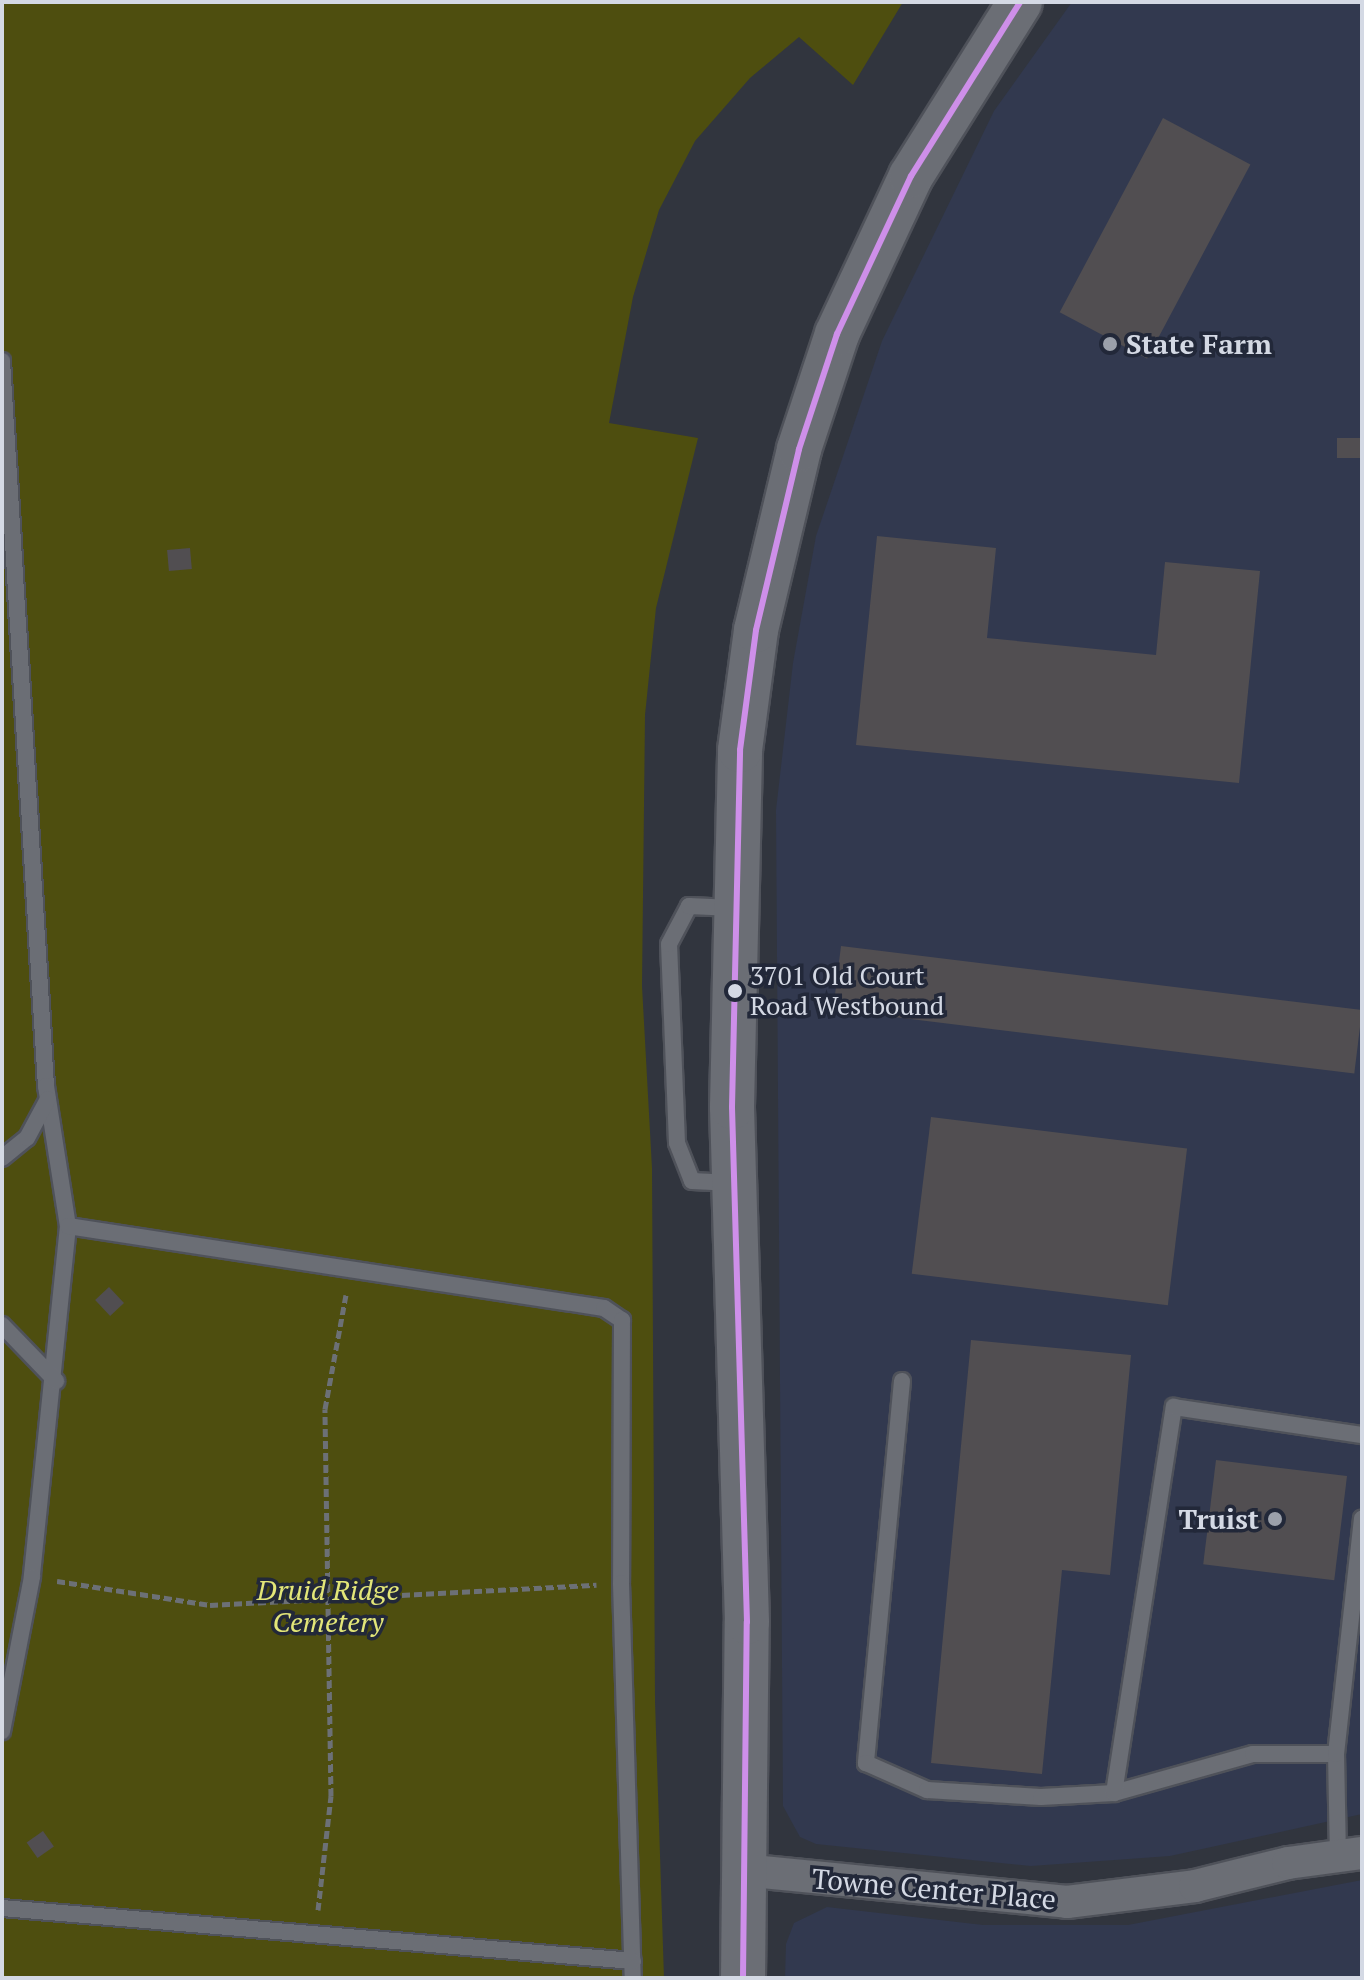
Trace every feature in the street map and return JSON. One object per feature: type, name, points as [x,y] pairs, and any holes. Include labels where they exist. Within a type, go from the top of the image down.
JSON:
[{"type":"main road","points":[[743,1978],[747,1637],[733,1183],[735,908],[740,750],[756,630],[799,449],[837,334],[888,219],[938,130],[1020,2]]},
{"type":"street","name":"Towne Center Place","points":[[742,1870],[1067,1902],[1195,1886],[1350,1855]]},
{"type":"lane","points":[[2,361],[48,1099],[68,1226],[56,1381],[32,1577],[2,1731]]},
{"type":"lane","points":[[733,1183],[692,1181],[677,1143],[669,944],[689,906],[735,908]]},
{"type":"lane","points":[[2,1158],[27,1138],[48,1099]]},
{"type":"lane","points":[[68,1226],[604,1308],[622,1320],[621,1583],[633,1978]]},
{"type":"lane","points":[[2,1325],[56,1381]]},
{"type":"lane","points":[[902,1381],[866,1763],[927,1790],[1041,1797],[1114,1793],[1253,1754],[1336,1754]]},
{"type":"lane","points":[[1114,1793],[1174,1407],[1362,1435]]},
{"type":"lane","points":[[1350,1855],[1336,1754],[1362,1518]]},
{"type":"lane","points":[[2,1908],[633,1961]]},
{"type":"path","points":[[314,1935],[331,1796],[325,1409],[352,1269]]},
{"type":"path","points":[[32,1577],[210,1605],[621,1583]]},
{"type":"shaded area","points":[[1072,2],[1362,2],[1362,1814],[1170,1856],[1031,1866],[816,1844],[800,1837],[783,1806],[776,810],[793,663],[816,536],[882,341],[994,111]]},
{"type":"shaded area","points":[[1362,1880],[1362,1978],[785,1978],[786,1944],[794,1923],[827,1907],[983,1925],[1128,1925]]},
{"type":"green space","name":"Druid Ridge Cemetery","points":[[2,2],[903,2],[853,85],[799,37],[750,78],[695,141],[659,210],[633,297],[609,423],[698,438],[656,608],[645,715],[642,986],[652,1168],[655,1701],[664,1978],[2,1978]]},
{"type":"building","points":[[1163,118],[1250,164],[1147,359],[1060,312]]},
{"type":"building","points":[[1337,438],[1362,438],[1362,458],[1337,458]]},
{"type":"building","points":[[877,536],[996,548],[987,638],[1156,655],[1165,562],[1260,571],[1239,783],[856,745]]},
{"type":"building","points":[[190,548],[192,569],[169,571],[167,550]]},
{"type":"building","points":[[841,946],[1362,1010],[1354,1074],[833,1010]]},
{"type":"building","points":[[931,1117],[1187,1148],[1168,1305],[912,1274]]},
{"type":"building","points":[[109,1287],[124,1303],[110,1316],[95,1300]]},
{"type":"building","points":[[971,1340],[1131,1355],[1110,1575],[1062,1570],[1042,1774],[931,1763]]},
{"type":"building","name":"Truist","points":[[1216,1460],[1347,1476],[1334,1580],[1203,1564]]},
{"type":"building","points":[[43,1831],[54,1847],[38,1858],[27,1842]]},
{"type":"transit line","points":[[743,1978],[747,1622],[732,1107],[740,750],[756,630],[799,449],[837,334],[911,176],[1020,2]]},
{"type":"place","name":"State Farm","points":[[1110,344]]},
{"type":"place","name":"3701 Old Court Road Westbound","points":[[735,991]]},
{"type":"place","name":"Truist","points":[[1275,1519]]}]
